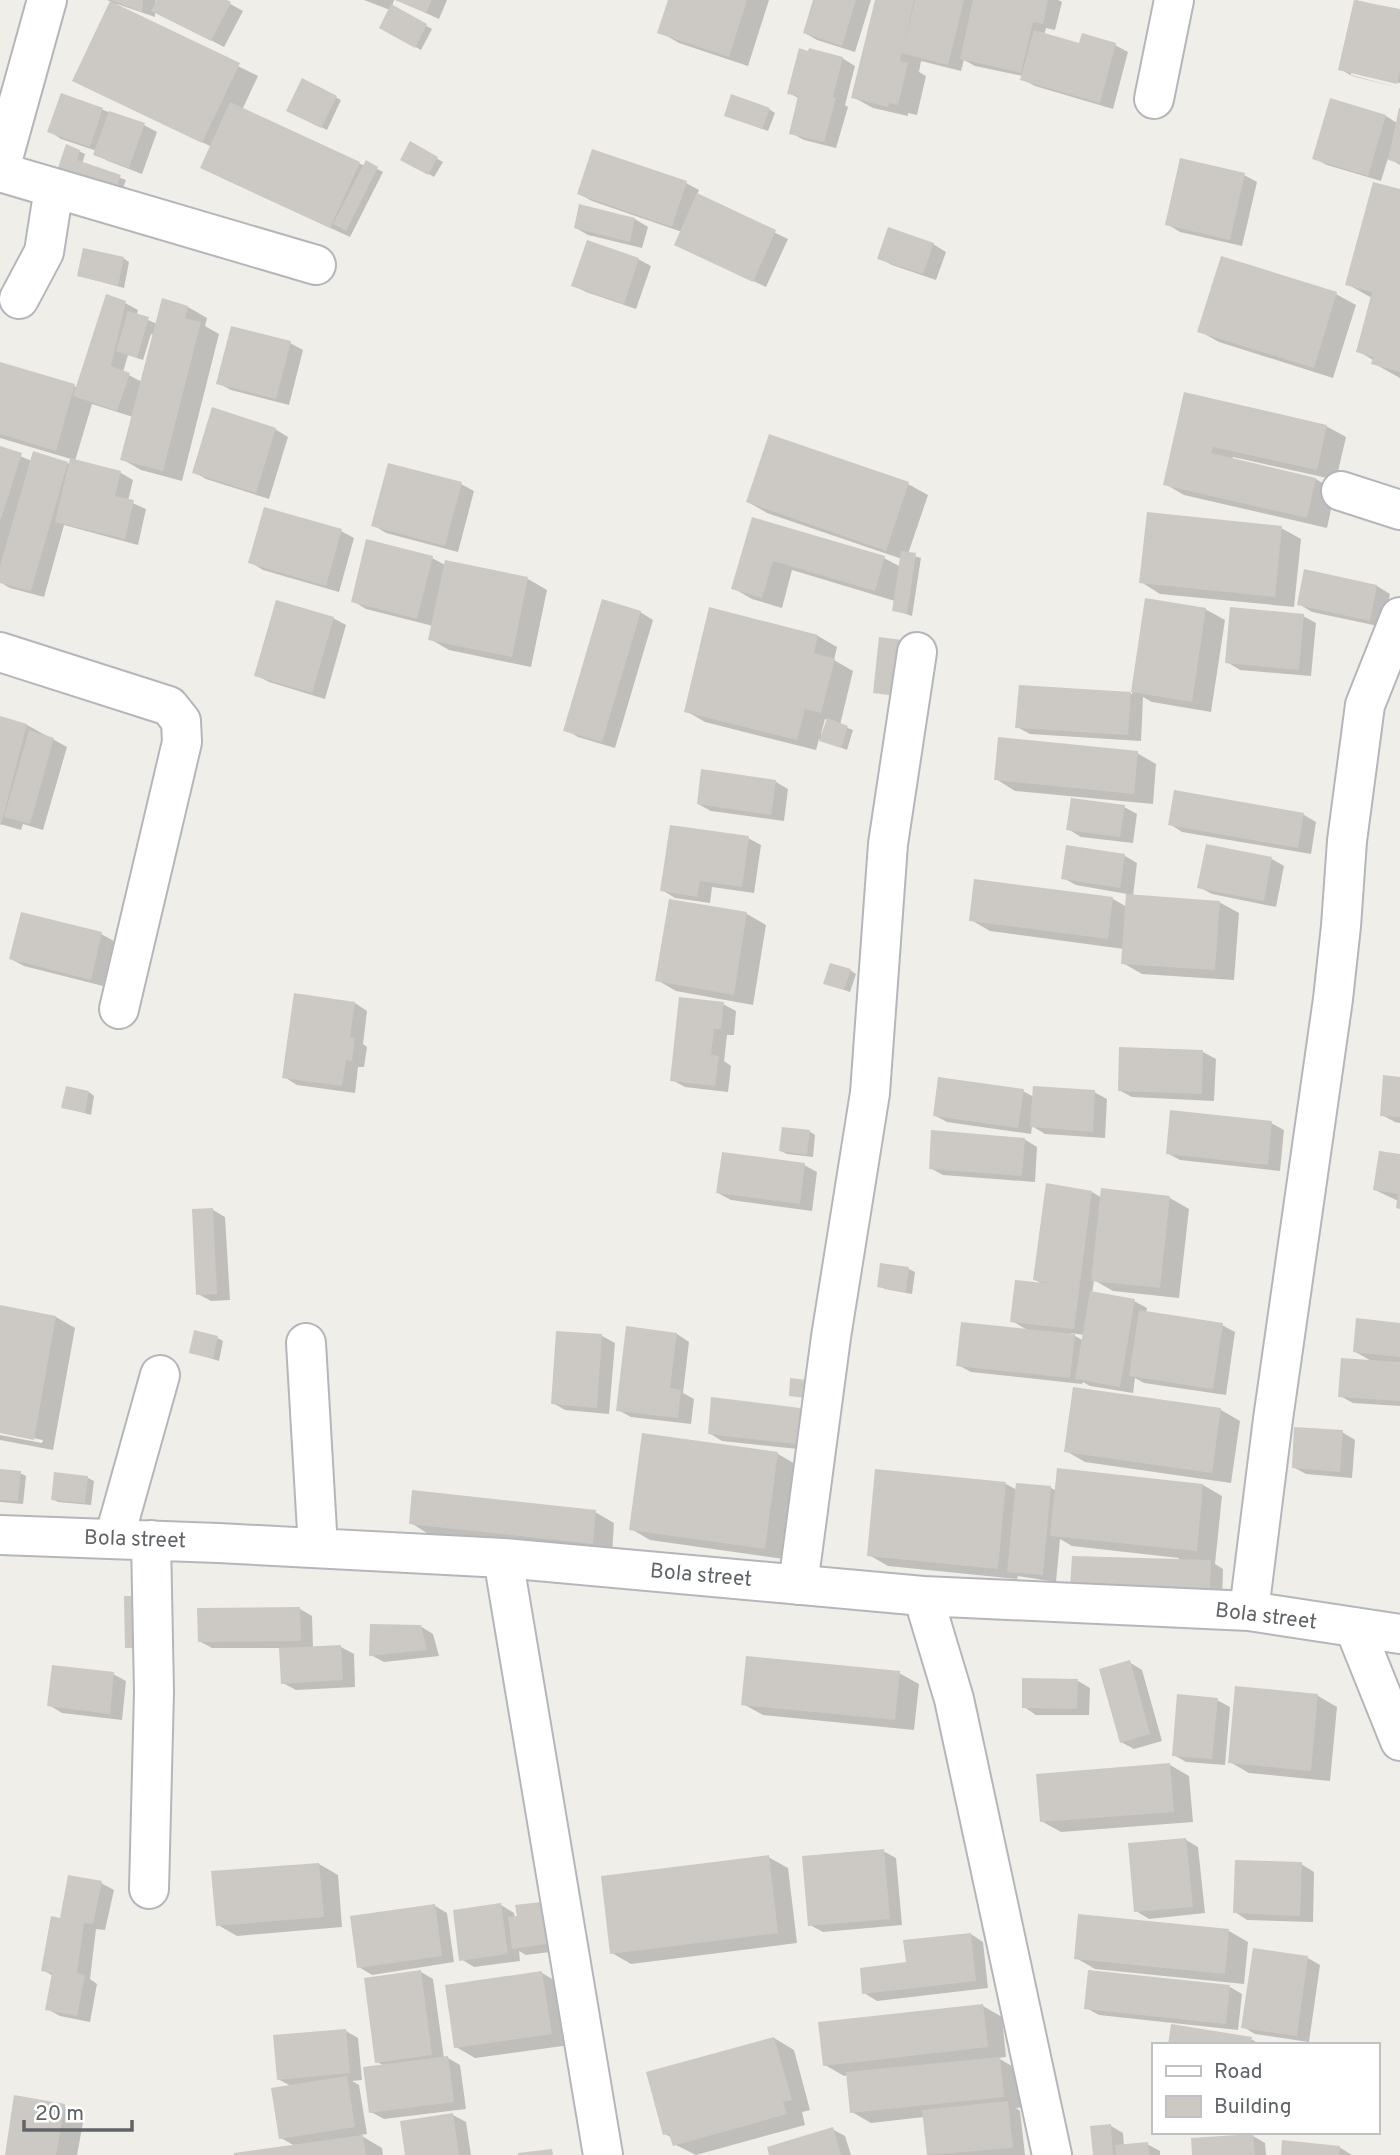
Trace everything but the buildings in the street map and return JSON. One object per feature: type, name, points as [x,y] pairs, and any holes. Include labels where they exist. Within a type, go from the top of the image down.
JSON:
[{"type":"street","points":[[47,0],[0,171],[316,265]]},
{"type":"street","points":[[1154,99],[1174,0]]},
{"type":"street","points":[[19,299],[44,252],[54,188]]},
{"type":"street","points":[[1341,491],[1400,510]]},
{"type":"street","points":[[1249,1611],[1273,1419],[1333,999],[1347,841],[1365,705],[1400,617]]},
{"type":"street","points":[[0,652],[169,706],[181,721],[181,742],[119,1009]]},
{"type":"street","points":[[798,1585],[831,1337],[870,1093],[888,844],[917,652]]},
{"type":"street","points":[[306,1343],[318,1548]]},
{"type":"street","points":[[114,1539],[160,1376]]},
{"type":"street","name":"Bola street","points":[[0,1535],[503,1558],[923,1596],[1249,1611],[1400,1634]]},
{"type":"street","points":[[149,1889],[154,1692],[151,1540]]},
{"type":"street","points":[[503,1558],[604,2155]]},
{"type":"street","points":[[923,1596],[954,1699],[1052,2155]]},
{"type":"street","points":[[1355,1629],[1400,1741]]}]
